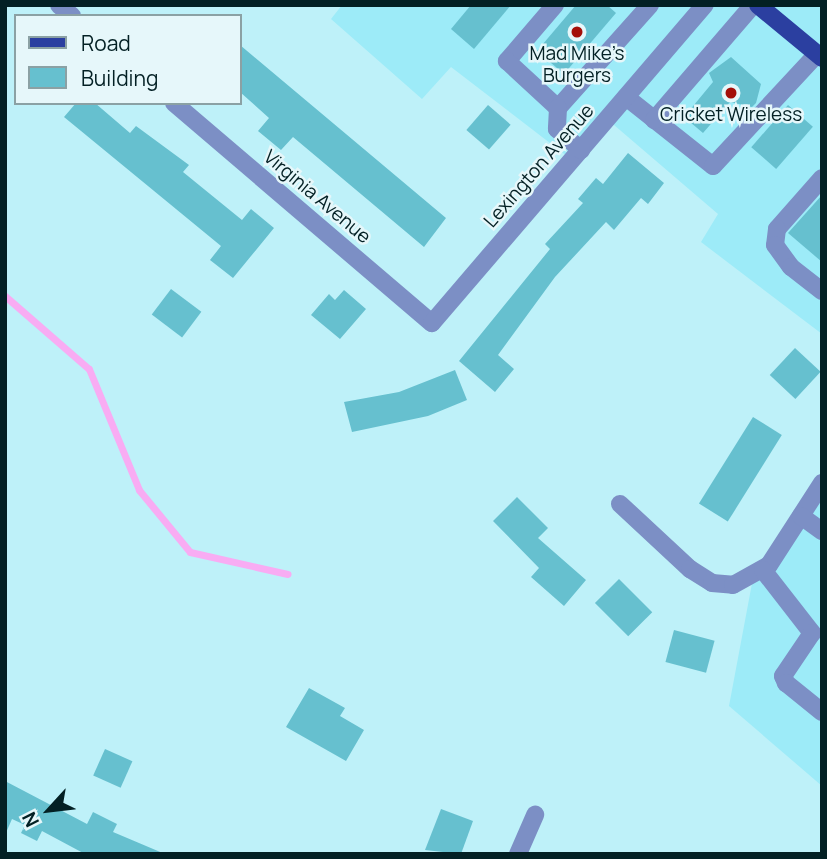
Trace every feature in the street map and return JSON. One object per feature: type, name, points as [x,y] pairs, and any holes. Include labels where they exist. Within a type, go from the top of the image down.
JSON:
[{"type":"main road","points":[[761,6],[819,56]]},
{"type":"street","points":[[555,5],[507,61],[558,108]]},
{"type":"street","points":[[581,150],[557,129],[558,108],[650,5]]},
{"type":"street","name":"Lexington Avenue","points":[[432,323],[705,5]]},
{"type":"street","points":[[654,120],[761,6]]},
{"type":"street","points":[[626,97],[713,166],[819,56]]},
{"type":"street","name":"Virginia Avenue","points":[[176,105],[432,323]]},
{"type":"street","points":[[822,178],[777,229],[775,245],[791,267],[822,291]]},
{"type":"street","points":[[620,503],[712,583],[733,585],[763,570],[822,483]]},
{"type":"street","points":[[801,516],[822,531]]},
{"type":"street","points":[[763,570],[817,627],[783,676],[822,712]]},
{"type":"street","points":[[518,854],[534,815]]},
{"type":"shaded area","points":[[342,5],[822,5],[822,334],[701,242],[718,214],[607,119],[572,160],[451,67],[422,99],[331,19]]},
{"type":"shaded area","points":[[822,483],[822,786],[729,706],[753,578]]},
{"type":"building","points":[[471,5],[511,5],[474,49],[451,29]]},
{"type":"building","name":"Mad Mike’s Burgers","points":[[576,5],[607,5],[616,13],[564,74],[537,51]]},
{"type":"building","points":[[242,47],[446,218],[424,247],[293,137],[281,150],[258,131],[269,118],[242,94]]},
{"type":"building","name":"Cricket Wireless","points":[[731,57],[761,84],[756,103],[752,107],[730,102],[703,133],[684,117],[713,82],[709,73]]},
{"type":"building","points":[[74,105],[97,105],[130,133],[136,126],[189,165],[183,172],[242,220],[251,209],[274,228],[233,278],[210,260],[221,246],[64,117]]},
{"type":"building","points":[[488,105],[511,125],[489,150],[466,130]]},
{"type":"building","points":[[788,105],[813,127],[776,169],[751,147]]},
{"type":"building","points":[[628,153],[664,183],[648,204],[641,198],[614,230],[606,222],[555,277],[498,355],[514,369],[495,392],[459,361],[550,249],[545,244],[583,203],[578,199],[596,178],[603,184]]},
{"type":"building","points":[[822,195],[822,262],[788,233]]},
{"type":"building","points":[[171,289],[201,312],[182,337],[152,315]]},
{"type":"building","points":[[344,290],[366,309],[340,339],[311,315],[329,294],[335,300]]},
{"type":"building","points":[[795,348],[821,372],[795,399],[770,375]]},
{"type":"building","points":[[455,370],[467,400],[428,416],[352,432],[344,402],[399,392]]},
{"type":"building","points":[[753,417],[782,435],[728,522],[699,504]]},
{"type":"building","points":[[517,497],[548,528],[538,538],[586,580],[564,606],[531,577],[539,568],[493,521]]},
{"type":"building","points":[[619,579],[652,612],[628,636],[595,603]]},
{"type":"building","points":[[674,630],[715,641],[706,673],[665,662]]},
{"type":"building","points":[[309,688],[345,708],[340,716],[364,730],[346,761],[286,727]]},
{"type":"building","points":[[105,749],[132,761],[121,788],[93,775]]},
{"type":"building","points":[[5,781],[87,824],[93,812],[117,824],[113,832],[165,854],[85,854],[42,831],[37,841],[21,833],[25,825],[12,819],[5,835]]},
{"type":"building","points":[[441,809],[473,821],[461,854],[425,850]]},
{"type":"waterway","points":[[5,296],[89,369],[139,490],[190,552],[288,574]]},
{"type":"place","name":"Mad Mike’s Burgers","points":[[577,32]]},
{"type":"place","name":"Cricket Wireless","points":[[731,93]]}]
